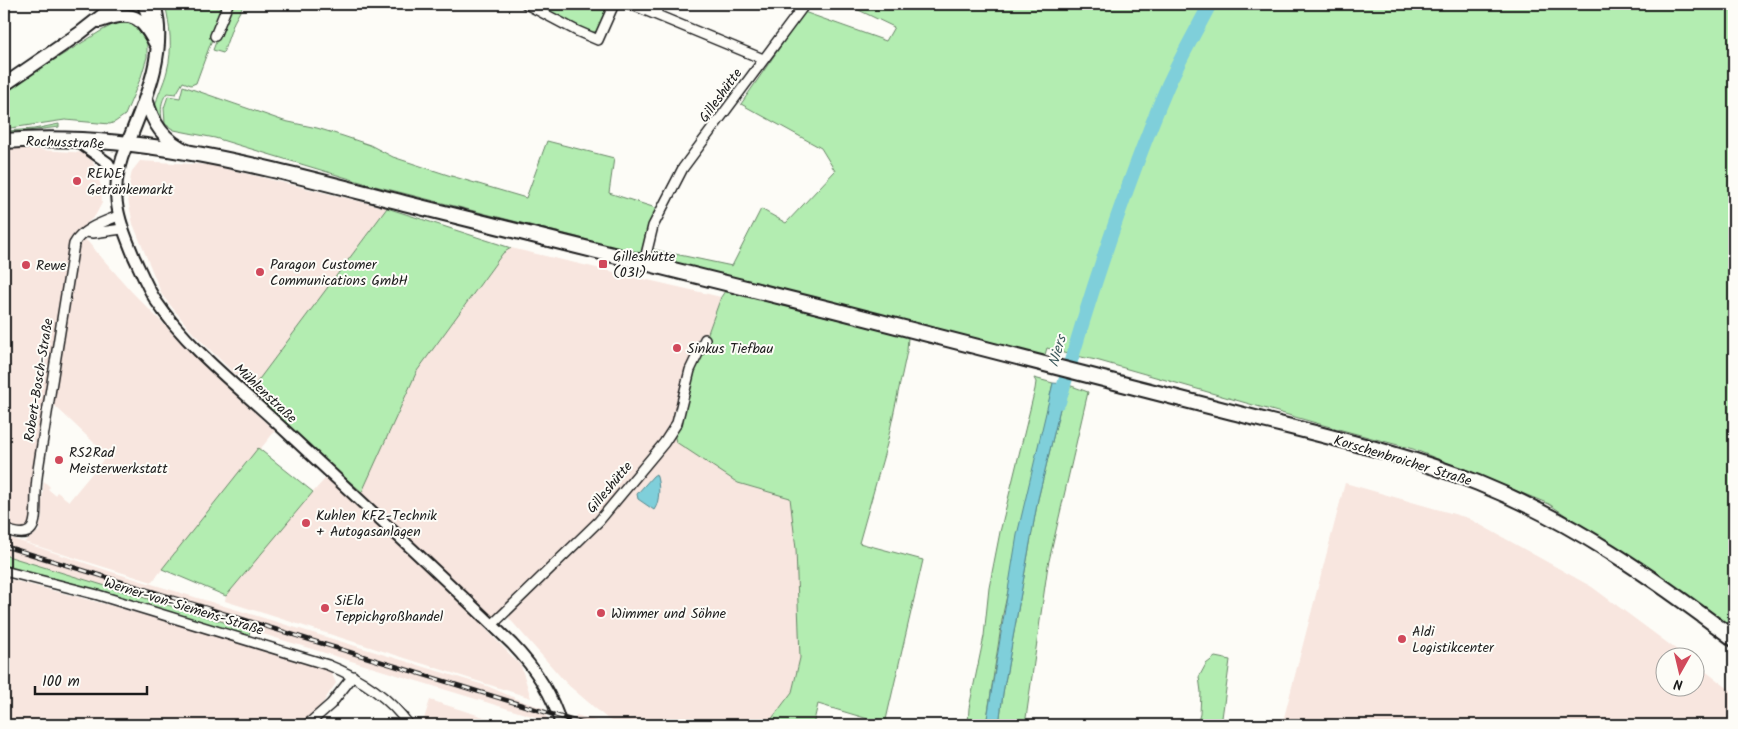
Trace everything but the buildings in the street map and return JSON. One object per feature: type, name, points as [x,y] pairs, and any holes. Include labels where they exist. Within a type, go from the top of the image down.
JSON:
[{"type":"main road","points":[[4,85],[94,23],[117,4]]},
{"type":"main road","name":"Mühlenstraße","points":[[144,4],[157,46]]},
{"type":"main road","name":"Mühlenstraße","points":[[127,145],[155,71],[158,24],[154,4]]},
{"type":"main road","points":[[94,23],[116,16],[133,16],[145,25],[157,46]]},
{"type":"main road","points":[[146,98],[150,116],[156,127],[184,150],[198,155]]},
{"type":"main road","name":"Rochusstraße","points":[[4,141],[77,141],[127,145],[198,155],[299,177],[644,263]]},
{"type":"main road","name":"Korschenbroicher Straße","points":[[644,263],[1066,369],[1409,460],[1476,482],[1541,511],[1630,563],[1734,639]]},
{"type":"street","points":[[215,36],[228,4]]},
{"type":"street","points":[[526,4],[598,40],[614,4]]},
{"type":"street","points":[[630,4],[763,59]]},
{"type":"street","points":[[655,14],[660,4]]},
{"type":"street","name":"Gilleshütte","points":[[644,263],[653,226],[683,168],[805,4]]},
{"type":"street","points":[[77,141],[108,163],[116,177]]},
{"type":"street","name":"Mühlenstraße","points":[[127,145],[116,177],[118,216],[122,229],[151,292],[179,330],[530,663],[550,694],[562,725]]},
{"type":"street","name":"Robert-Bosch-Straße","points":[[4,529],[16,534],[24,534],[33,528],[36,521],[36,491],[40,457],[73,249],[77,240],[86,232],[118,216]]},
{"type":"street","points":[[86,232],[108,232],[122,229]]},
{"type":"street","name":"Gilleshütte","points":[[492,625],[599,521],[664,443],[677,424],[690,370],[705,339]]},
{"type":"street","name":"Werner-von-Siemens-Straße","points":[[4,571],[172,616],[317,661],[354,676],[382,695],[409,725]]},
{"type":"street","points":[[307,725],[331,704],[354,676]]},
{"type":"shaded area","points":[[4,146],[87,153],[91,156],[101,186],[102,203],[95,216],[77,232],[131,291],[211,372],[275,431],[152,582],[24,542],[39,531],[42,517],[44,481],[50,487],[48,489],[55,495],[57,492],[69,501],[107,455],[54,405],[55,381],[46,384],[31,494],[31,522],[19,533],[4,527]]},
{"type":"shaded area","points":[[140,161],[211,165],[387,208],[251,390],[192,332],[162,295],[133,224],[127,195],[132,171]]},
{"type":"shaded area","points":[[511,248],[721,297],[689,386],[737,483],[790,498],[796,549],[800,658],[792,692],[767,725],[620,725],[609,720],[567,684],[500,610],[484,627],[521,666],[531,698],[225,601],[226,596],[294,513],[334,469],[362,491],[417,371],[503,253]]},
{"type":"shaded area","points":[[1345,483],[1468,518],[1592,587],[1672,646],[1656,646],[1656,696],[1706,696],[1706,672],[1734,693],[1734,725],[1282,725]]},
{"type":"shaded area","points":[[4,536],[112,572],[487,686],[543,708],[548,721],[4,555]]},
{"type":"shaded area","points":[[4,578],[109,605],[312,664],[331,672],[336,683],[318,710],[305,725],[4,725]]},
{"type":"shaded area","points":[[430,700],[509,725],[422,725]]},
{"type":"shaded area","points":[[576,715],[609,725],[574,725]]},
{"type":"green space","points":[[165,4],[225,4],[196,83],[191,85],[183,82],[176,94],[167,93],[162,103],[162,121],[155,108],[166,76],[170,54]]},
{"type":"green space","points":[[230,4],[244,4],[234,22],[223,53],[213,50]]},
{"type":"green space","points":[[533,4],[609,4],[598,31],[589,33]]},
{"type":"green space","points":[[846,4],[1206,4],[1152,110],[1122,186],[1067,354],[1047,348],[1044,358],[656,262],[651,249],[732,266],[761,209],[786,223],[835,171],[821,148],[741,104],[804,12],[886,41],[894,27]]},
{"type":"green space","points":[[1215,4],[1734,4],[1734,630],[1549,504],[1413,449],[1076,356],[1114,235],[1147,145],[1178,73]]},
{"type":"green space","points":[[128,20],[145,33],[147,57],[125,115],[110,124],[65,120],[4,129],[4,91],[101,31],[118,22]]},
{"type":"green space","points":[[183,86],[284,121],[317,128],[370,145],[393,157],[448,175],[526,198],[547,141],[614,158],[609,193],[659,209],[645,237],[644,253],[633,254],[577,237],[367,184],[215,138],[174,130],[165,124],[164,108],[168,96],[180,98]]},
{"type":"green space","points":[[59,124],[59,127],[4,134],[7,131],[34,129]]},
{"type":"green space","points":[[387,208],[511,248],[503,253],[417,371],[362,492],[321,457],[251,390]]},
{"type":"green space","points":[[725,291],[908,337],[907,351],[887,444],[859,543],[923,560],[885,724],[818,704],[813,725],[767,725],[792,692],[800,658],[796,549],[790,498],[738,483],[676,442],[673,430],[721,297]]},
{"type":"green space","points":[[1034,378],[1053,383],[1003,614],[986,725],[968,725],[969,708],[984,636],[989,588],[1000,532],[1035,389],[1036,382]]},
{"type":"green space","points":[[1066,384],[1088,392],[1048,565],[1025,725],[999,725],[1038,499]]},
{"type":"green space","points":[[258,448],[313,492],[226,596],[162,569]]},
{"type":"green space","points":[[4,555],[250,630],[249,636],[97,590],[4,567]]},
{"type":"green space","points":[[1215,657],[1230,660],[1221,725],[1197,725],[1200,714],[1201,692],[1199,677],[1206,664]]},
{"type":"water","points":[[1053,383],[1066,384],[1038,499],[999,725],[986,725],[1017,535]]},
{"type":"water","points":[[656,474],[659,493],[654,510],[638,499],[637,494]]},
{"type":"waterway","name":"Niers","points":[[1059,402],[1122,202],[1168,85],[1210,4]]},
{"type":"railway","points":[[4,546],[587,725]]},
{"type":"place","name":"REWE Getränkemarkt","points":[[77,181]]},
{"type":"place","name":"Gilleshütte (031)","points":[[603,264]]},
{"type":"place","name":"Rewe","points":[[26,265]]},
{"type":"place","name":"Paragon Customer Communications GmbH","points":[[260,272]]},
{"type":"place","name":"Sinkus Tiefbau","points":[[677,348]]},
{"type":"place","name":"RS2Rad Meisterwerkstatt","points":[[59,460]]},
{"type":"place","name":"Kuhlen KFZ-Technik + Autogasanlagen","points":[[306,523]]},
{"type":"place","name":"SiEla Teppichgroßhandel","points":[[325,608]]},
{"type":"place","name":"Wimmer und Söhne","points":[[601,613]]},
{"type":"place","name":"Aldi Logistikcenter","points":[[1402,639]]}]
